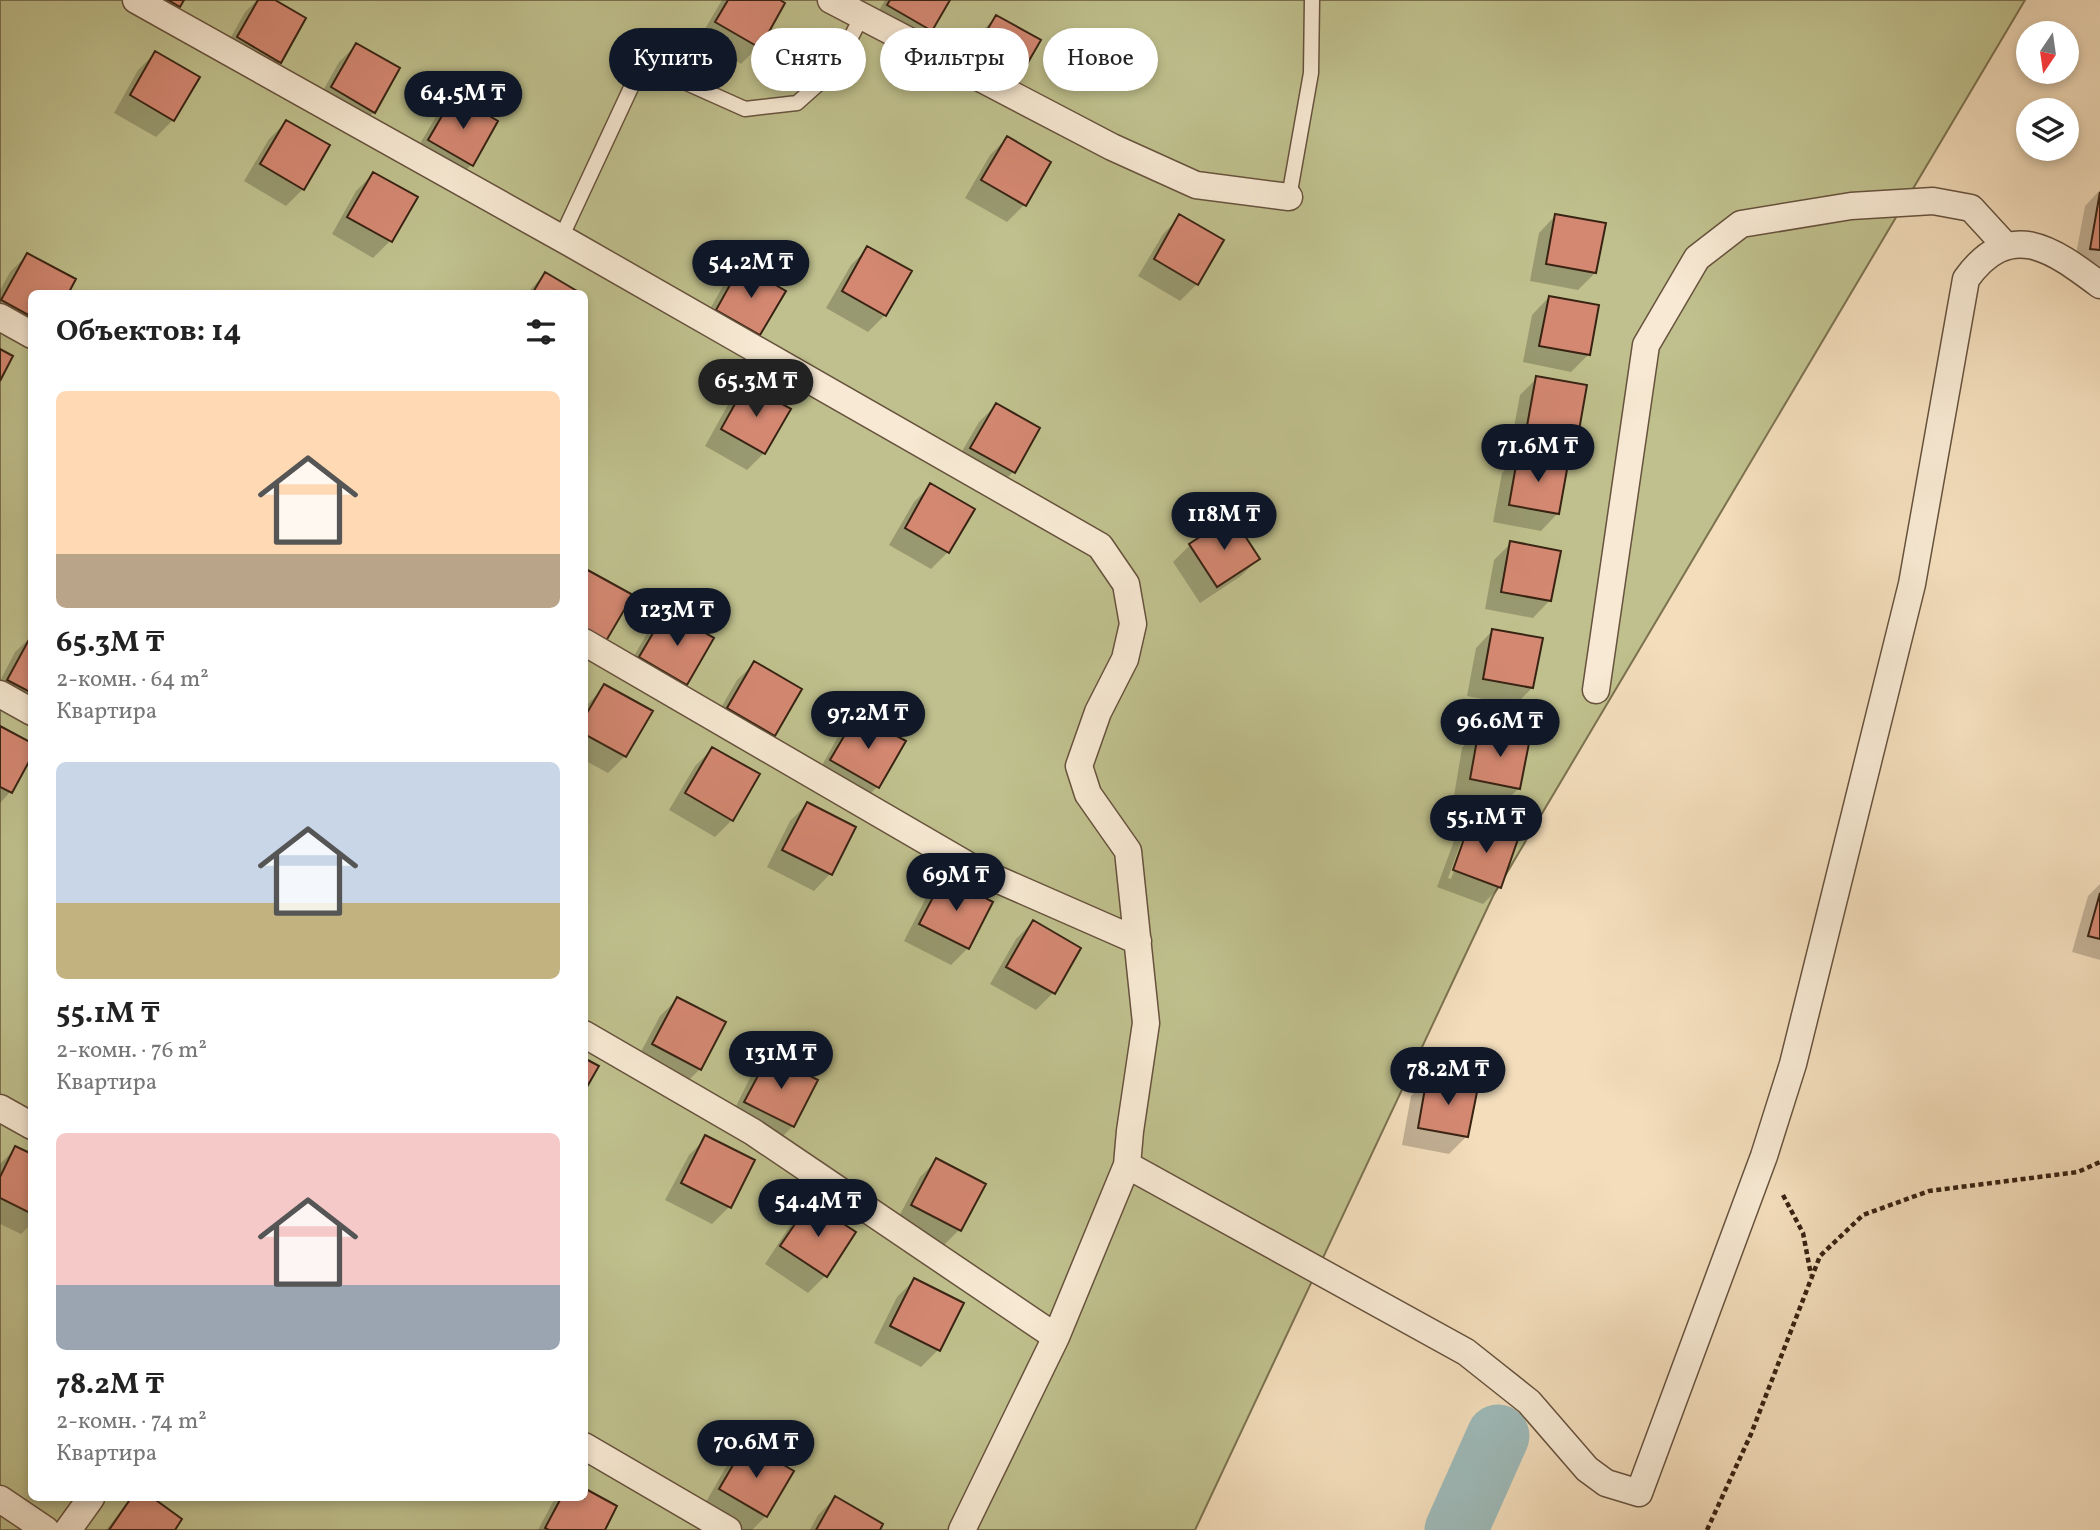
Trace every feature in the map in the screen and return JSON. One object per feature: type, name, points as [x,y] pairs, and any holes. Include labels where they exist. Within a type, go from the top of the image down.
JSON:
[{"type":"street","points":[[136,0],[561,238],[1100,546],[1126,584],[1133,624],[1125,659],[1098,712],[1079,766],[1088,794],[1128,851],[1146,1023],[1127,1165],[1056,1337],[962,1530]]},
{"type":"street","points":[[831,0],[1112,147],[1196,184],[1289,197]]},
{"type":"street","points":[[1596,690],[1646,345],[1697,258],[1741,224],[1850,206],[1933,201],[1971,208],[2005,245]]},
{"type":"street","points":[[1127,1165],[1466,1352],[1529,1402],[1587,1469],[1606,1483],[1639,1493],[1764,1156],[1793,1064],[1912,584],[1966,279],[1979,262],[2005,245],[2029,243],[2066,258],[2100,285]]},
{"type":"street","points":[[0,317],[28,333]]},
{"type":"street","points":[[588,644],[976,870],[1138,942]]},
{"type":"street","points":[[0,694],[28,710]]},
{"type":"street","points":[[588,1036],[752,1132],[1056,1337]]},
{"type":"street","points":[[0,1108],[28,1124]]},
{"type":"street","points":[[588,1448],[728,1530]]},
{"type":"street","points":[[0,1499],[46,1530]]},
{"type":"street","points":[[68,1530],[89,1501]]},
{"type":"lane","points":[[1289,197],[1311,73],[1312,0]]},
{"type":"lane","points":[[561,238],[635,79],[660,71],[745,109],[797,103],[834,69],[862,16]]},
{"type":"path","points":[[1764,1156],[1803,1233],[1812,1276]]},
{"type":"path","points":[[1707,1530],[1751,1434],[1820,1256],[1863,1215],[1928,1191],[2078,1172],[2100,1162]]},
{"type":"green space","points":[[0,0],[2025,0],[1493,896],[1195,1530],[0,1530]]},
{"type":"building","points":[[168,0],[184,0],[180,7]]},
{"type":"building","points":[[258,0],[275,0],[306,18],[281,63],[237,37]]},
{"type":"building","points":[[728,0],[780,0],[785,3],[771,28],[751,28],[751,43],[737,35],[737,28],[725,28],[715,22]]},
{"type":"building","points":[[890,0],[950,0],[934,28],[927,28],[887,5]]},
{"type":"building","points":[[996,15],[1019,28],[988,28]]},
{"type":"building","points":[[1029,33],[1041,40],[1029,61]]},
{"type":"building","points":[[356,43],[400,68],[375,113],[331,87]]},
{"type":"building","points":[[155,51],[200,77],[174,121],[130,95]]},
{"type":"building","points":[[454,95],[498,121],[473,166],[428,140]]},
{"type":"building","points":[[286,120],[330,145],[304,190],[260,164]]},
{"type":"building","points":[[1007,136],[1051,162],[1026,206],[981,180]]},
{"type":"building","points":[[373,172],[418,197],[392,242],[347,217]]},
{"type":"building","points":[[2100,192],[2100,250],[2090,249]]},
{"type":"building","points":[[1179,214],[1224,240],[1198,285],[1154,259]]},
{"type":"building","points":[[1555,214],[1606,223],[1596,273],[1546,264]]},
{"type":"building","points":[[867,246],[912,271],[886,316],[842,291]]},
{"type":"building","points":[[27,253],[76,279],[70,290],[28,290],[28,315],[1,300]]},
{"type":"building","points":[[741,265],[786,291],[760,335],[716,310]]},
{"type":"building","points":[[545,272],[575,290],[534,290]]},
{"type":"building","points":[[1549,296],[1599,305],[1590,355],[1539,346]]},
{"type":"building","points":[[0,349],[13,356],[0,381]]},
{"type":"building","points":[[1536,376],[1587,385],[1578,436],[1527,426]]},
{"type":"building","points":[[746,384],[791,409],[765,454],[721,429]]},
{"type":"building","points":[[996,403],[1040,428],[1015,473],[970,448]]},
{"type":"building","points":[[1518,454],[1568,464],[1559,514],[1509,505]]},
{"type":"building","points":[[930,483],[975,509],[949,553],[905,528]]},
{"type":"building","points":[[1232,516],[1260,559],[1217,587],[1189,544]]},
{"type":"building","points":[[1510,541],[1561,551],[1551,601],[1501,592]]},
{"type":"building","points":[[588,570],[633,595],[606,641],[588,631]]},
{"type":"building","points":[[666,611],[714,638],[687,685],[639,657]]},
{"type":"building","points":[[1492,629],[1543,638],[1533,688],[1483,679]]},
{"type":"building","points":[[28,641],[28,691],[7,680]]},
{"type":"building","points":[[754,661],[802,689],[775,736],[727,708]]},
{"type":"building","points":[[604,684],[653,711],[626,757],[588,736],[588,711]]},
{"type":"building","points":[[857,714],[906,741],[879,788],[830,760]]},
{"type":"building","points":[[0,726],[28,741],[28,763],[12,793],[0,787]]},
{"type":"building","points":[[1479,729],[1530,738],[1520,789],[1470,779]]},
{"type":"building","points":[[712,747],[760,774],[733,821],[685,793]]},
{"type":"building","points":[[807,802],[856,827],[832,875],[782,850]]},
{"type":"building","points":[[1470,822],[1518,839],[1501,888],[1453,870]]},
{"type":"building","points":[[944,876],[993,902],[969,949],[919,924]]},
{"type":"building","points":[[2100,893],[2100,939],[2088,936]]},
{"type":"building","points":[[1033,920],[1081,948],[1055,994],[1006,967]]},
{"type":"building","points":[[677,997],[726,1022],[701,1070],[652,1044]]},
{"type":"building","points":[[769,1055],[818,1080],[794,1127],[744,1102]]},
{"type":"building","points":[[588,1060],[599,1066],[588,1085]]},
{"type":"building","points":[[1427,1077],[1478,1087],[1468,1137],[1418,1128]]},
{"type":"building","points":[[705,1135],[755,1160],[731,1208],[681,1183]]},
{"type":"building","points":[[15,1146],[28,1152],[28,1212],[0,1198],[0,1177]]},
{"type":"building","points":[[936,1158],[986,1184],[961,1231],[911,1205]]},
{"type":"building","points":[[810,1202],[856,1232],[827,1277],[780,1246]]},
{"type":"building","points":[[914,1278],[964,1303],[940,1351],[890,1326]]},
{"type":"building","points":[[746,1443],[794,1471],[767,1517],[719,1489]]},
{"type":"building","points":[[588,1490],[617,1506],[605,1530],[545,1528],[559,1501],[588,1501]]},
{"type":"building","points":[[835,1496],[883,1524],[880,1530],[816,1530]]},
{"type":"building","points":[[129,1501],[157,1501],[182,1519],[175,1530],[109,1530]]},
{"type":"waterway","points":[[1456,1530],[1498,1436]]}]
